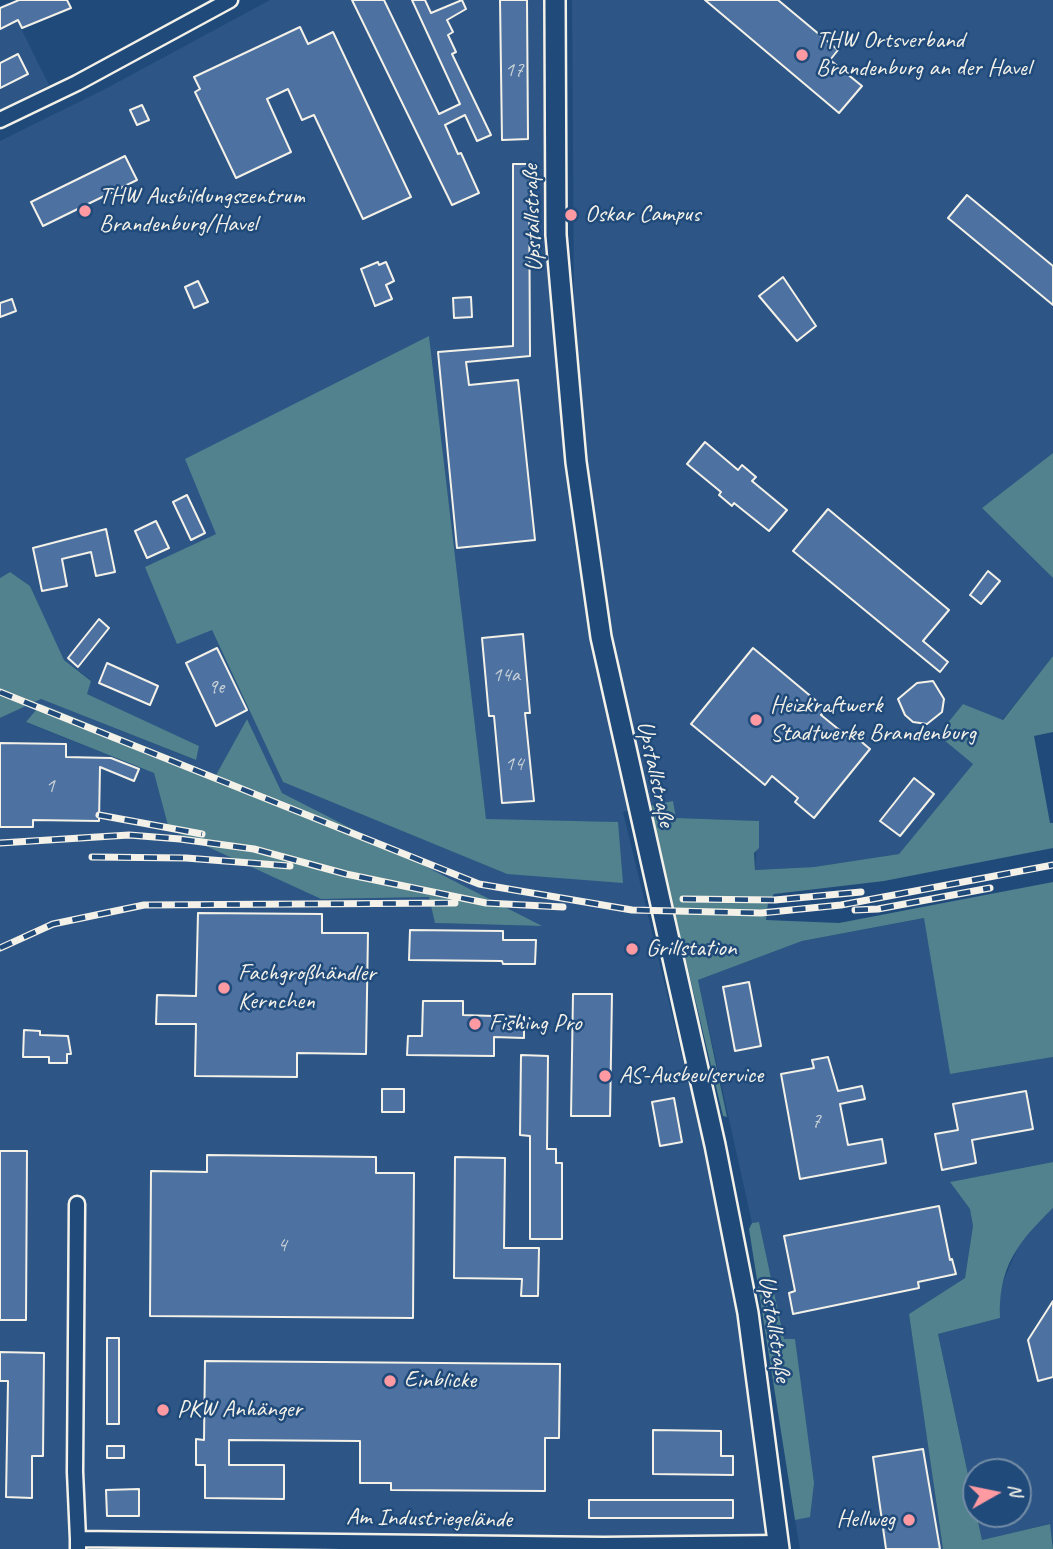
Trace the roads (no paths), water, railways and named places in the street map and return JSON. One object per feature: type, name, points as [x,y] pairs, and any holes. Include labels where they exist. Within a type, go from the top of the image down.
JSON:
[{"type":"street","points":[[0,120],[77,83],[230,0]]},
{"type":"street","name":"Upstallstraße","points":[[555,0],[556,235],[578,476],[601,637],[715,1145],[748,1313],[779,1546]]},
{"type":"street","name":"Am Industriegelände","points":[[76,1203],[75,1472],[78,1544],[779,1546]]},
{"type":"railway","points":[[0,692],[479,884],[632,910],[761,913],[841,905],[1053,865]]},
{"type":"railway","points":[[99,815],[202,834]]},
{"type":"railway","points":[[0,843],[129,835],[180,839],[254,849],[346,874],[486,903],[563,907]]},
{"type":"railway","points":[[92,857],[186,858],[290,866]]},
{"type":"railway","points":[[855,910],[878,909],[990,888]]},
{"type":"railway","points":[[683,899],[775,900],[861,892]]},
{"type":"railway","points":[[0,948],[53,924],[144,905],[455,903]]},
{"type":"place","name":"THW Ortsverband Brandenburg an der Havel","points":[[802,55]]},
{"type":"place","name":"THW Ausbildungszentrum Brandenburg/Havel","points":[[85,211]]},
{"type":"place","name":"Oskar Campus","points":[[571,215]]},
{"type":"place","name":"Heizkraftwerk Stadtwerke Brandenburg","points":[[756,720]]},
{"type":"place","name":"Grillstation","points":[[632,949]]},
{"type":"place","name":"Fachgroßhändler Kernchen","points":[[224,988]]},
{"type":"place","name":"Fishing Pro","points":[[475,1024]]},
{"type":"place","name":"AS-Ausbeulservice","points":[[605,1076]]},
{"type":"place","name":"Einblicke","points":[[390,1381]]},
{"type":"place","name":"PKW Anhänger","points":[[163,1410]]},
{"type":"place","name":"Hellweg","points":[[909,1520]]}]
